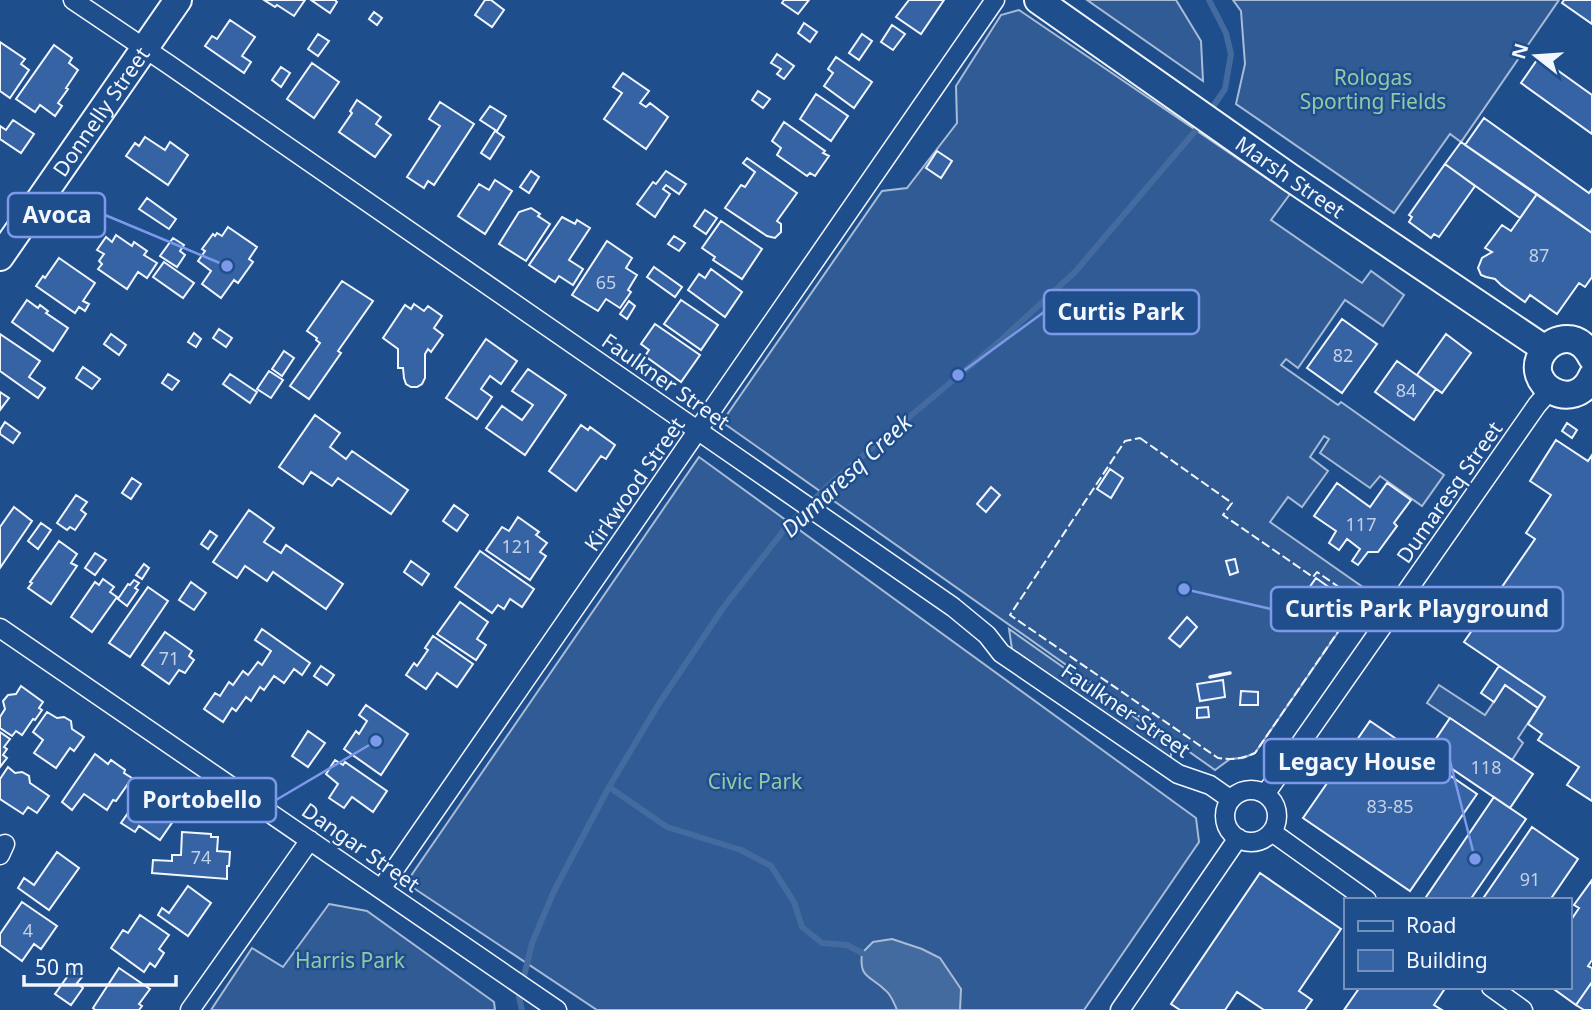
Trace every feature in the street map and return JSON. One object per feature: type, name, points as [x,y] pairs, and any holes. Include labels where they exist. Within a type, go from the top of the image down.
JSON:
[{"type":"main road","name":"Donnelly Street","points":[[0,257],[178,0]]},
{"type":"main road","name":"Marsh Street","points":[[1038,0],[1291,178],[1545,349]]},
{"type":"main road","points":[[1565,339],[1590,362],[1586,387],[1565,395],[1550,390],[1543,384],[1538,366],[1545,349],[1565,339]]},
{"type":"street","name":"Faulkner Street","points":[[73,0],[953,607],[987,635],[1001,653],[1178,774],[1210,785],[1230,799]]},
{"type":"street","name":"Kirkwood Street","points":[[381,889],[995,0]]},
{"type":"street","name":"Dumaresq Street","points":[[1266,793],[1550,390]]},
{"type":"street","name":"Dangar Street","points":[[0,628],[550,1005]]},
{"type":"street","points":[[1247,789],[1266,793],[1278,811],[1272,832],[1263,839],[1246,842],[1229,831],[1225,821],[1225,809],[1230,799],[1247,789]]},
{"type":"street","points":[[1272,832],[1364,898]]},
{"type":"street","points":[[1120,1010],[1238,838]]},
{"type":"street","points":[[190,1010],[310,840]]},
{"type":"street","points":[[1494,989],[1523,1010]]},
{"type":"shaded area","points":[[1087,0],[1176,0],[1201,41],[1203,81]]},
{"type":"shaded area","name":"Rologas Sporting Fields","points":[[1233,0],[1559,0],[1461,142],[1450,134],[1394,213],[1236,104],[1245,64],[1241,11]]},
{"type":"shaded area","points":[[1019,10],[1290,194],[1271,220],[1362,283],[1371,271],[1404,295],[1383,326],[1345,300],[1298,368],[1286,359],[1281,365],[1338,405],[1341,402],[1444,475],[1422,506],[1380,476],[1370,488],[1320,453],[1329,439],[1324,436],[1310,457],[1328,471],[1302,507],[1288,497],[1270,522],[1367,590],[1255,753],[1230,759],[1215,770],[722,422],[882,191],[907,188],[957,123],[956,86],[1001,15]]},
{"type":"shaded area","name":"Civic Park","points":[[699,457],[1196,818],[1199,842],[1084,1010],[597,1010],[406,883]]},
{"type":"shaded area","points":[[1009,629],[1171,743],[1171,760],[1012,649]]},
{"type":"shaded area","points":[[1439,685],[1485,715],[1505,685],[1538,708],[1518,738],[1523,743],[1512,760],[1427,703]]},
{"type":"shaded area","name":"Harris Park","points":[[329,904],[367,911],[494,1002],[495,1010],[211,1010],[252,948],[283,967]]},
{"type":"shaded area","points":[[892,939],[940,958],[961,989],[960,1010],[897,1010],[889,994],[867,976],[862,968],[862,953],[873,942]]},
{"type":"building","points":[[264,0],[305,0],[294,16]]},
{"type":"building","points":[[311,0],[335,0],[337,2],[330,13]]},
{"type":"building","points":[[485,0],[491,0],[504,10],[492,27],[475,15]]},
{"type":"building","points":[[784,0],[809,0],[798,14],[782,3]]},
{"type":"building","points":[[909,0],[944,0],[921,34],[896,17]]},
{"type":"building","points":[[1564,0],[1592,0],[1592,24],[1562,3]]},
{"type":"building","points":[[374,12],[382,18],[377,25],[369,19]]},
{"type":"building","points":[[230,20],[255,37],[242,56],[251,62],[244,73],[205,46],[212,36],[217,39]]},
{"type":"building","points":[[804,23],[817,32],[810,42],[798,33]]},
{"type":"building","points":[[892,25],[905,34],[893,50],[881,42]]},
{"type":"building","points":[[318,34],[329,41],[318,56],[308,49]]},
{"type":"building","points":[[862,34],[872,41],[859,60],[849,53]]},
{"type":"building","points":[[0,42],[25,59],[21,64],[29,70],[10,98],[0,91]]},
{"type":"building","points":[[54,45],[72,58],[69,63],[78,70],[58,103],[62,106],[55,116],[40,105],[35,112],[16,99]]},
{"type":"building","points":[[777,54],[794,66],[784,79],[777,74],[781,69],[771,63]]},
{"type":"building","points":[[836,57],[872,82],[854,108],[824,86],[833,73],[828,69]]},
{"type":"building","points":[[1539,57],[1592,95],[1592,134],[1521,83]]},
{"type":"building","points":[[312,63],[339,82],[314,118],[287,99]]},
{"type":"building","points":[[281,67],[290,73],[281,87],[272,80]]},
{"type":"building","points":[[623,73],[649,91],[640,103],[646,107],[650,103],[668,117],[646,149],[604,119],[622,93],[613,87]]},
{"type":"building","points":[[758,91],[770,99],[763,108],[752,100]]},
{"type":"building","points":[[816,94],[848,116],[831,141],[800,119]]},
{"type":"building","points":[[357,100],[381,117],[376,124],[391,135],[375,157],[339,132]]},
{"type":"building","points":[[440,102],[474,124],[434,185],[428,181],[424,188],[407,177],[440,126],[429,119]]},
{"type":"building","points":[[490,106],[506,116],[497,131],[480,120]]},
{"type":"building","points":[[1484,118],[1589,193],[1592,189],[1592,233],[1465,145]]},
{"type":"building","points":[[13,120],[34,134],[21,153],[0,139],[0,126],[6,130]]},
{"type":"building","points":[[784,122],[829,156],[815,176],[810,173],[807,176],[777,155],[781,148],[772,141]]},
{"type":"building","points":[[495,131],[504,137],[490,159],[481,153]]},
{"type":"building","points":[[145,137],[165,150],[170,142],[188,155],[168,185],[126,156],[135,143],[139,146]]},
{"type":"building","points":[[1461,142],[1537,194],[1520,218],[1445,164]]},
{"type":"building","points":[[937,151],[952,161],[941,178],[926,168]]},
{"type":"building","points":[[747,158],[797,193],[777,221],[781,224],[781,232],[775,238],[767,236],[725,208],[741,185],[745,187],[755,172],[743,163]]},
{"type":"building","points":[[1445,164],[1475,186],[1439,237],[1434,234],[1431,238],[1409,222],[1412,217],[1409,215]]},
{"type":"building","points":[[531,171],[539,177],[529,193],[520,187]]},
{"type":"building","points":[[666,171],[686,184],[679,194],[666,185],[663,189],[670,194],[655,217],[637,204],[653,182],[656,184]]},
{"type":"building","points":[[495,180],[512,191],[485,234],[458,216],[479,184],[489,190]]},
{"type":"building","points":[[1537,194],[1592,233],[1592,277],[1585,287],[1579,283],[1557,314],[1530,295],[1525,302],[1495,279],[1481,275],[1478,268],[1482,258],[1492,252],[1485,248],[1502,225],[1511,231]]},
{"type":"building","points":[[147,198],[176,219],[169,229],[139,209]]},
{"type":"building","points":[[531,208],[550,224],[526,261],[499,244],[519,212]]},
{"type":"building","points":[[705,210],[717,218],[706,234],[694,226]]},
{"type":"building","points":[[562,217],[575,224],[577,220],[590,228],[569,260],[583,269],[573,285],[559,276],[555,282],[529,265]]},
{"type":"building","points":[[721,221],[762,249],[742,279],[713,260],[715,257],[702,248]]},
{"type":"building","points":[[228,227],[257,247],[249,259],[253,262],[238,283],[234,280],[221,298],[202,284],[211,271],[198,261],[205,251],[202,249],[213,234],[222,236]]},
{"type":"building","points":[[116,235],[132,246],[134,242],[147,251],[144,255],[157,263],[147,278],[138,272],[127,289],[98,269],[104,254],[97,250],[106,237],[112,242]]},
{"type":"building","points":[[674,236],[685,243],[679,251],[668,244]]},
{"type":"building","points":[[173,238],[184,245],[180,251],[185,255],[177,267],[160,256]]},
{"type":"building","points":[[607,241],[632,258],[626,268],[637,275],[628,290],[631,292],[620,308],[606,299],[598,311],[572,295]]},
{"type":"building","points":[[59,258],[95,283],[83,301],[89,304],[85,311],[79,307],[75,313],[36,286]]},
{"type":"building","points":[[164,262],[194,283],[183,298],[153,277]]},
{"type":"building","points":[[654,267],[682,287],[675,297],[647,277]]},
{"type":"building","points":[[711,269],[742,292],[725,317],[688,290],[699,274],[705,278]]},
{"type":"building","points":[[342,281],[373,301],[309,399],[290,386],[320,343],[307,331]]},
{"type":"building","points":[[27,300],[38,308],[40,305],[48,311],[46,313],[68,328],[53,351],[12,322]]},
{"type":"building","points":[[681,300],[718,325],[701,350],[664,324]]},
{"type":"building","points":[[629,301],[635,306],[627,319],[620,314]]},
{"type":"building","points":[[414,304],[424,311],[428,306],[442,316],[434,328],[443,335],[431,352],[428,349],[425,354],[425,378],[422,384],[411,387],[406,384],[403,368],[398,368],[398,349],[383,338],[405,305],[411,309]]},
{"type":"building","points":[[1342,319],[1377,344],[1342,393],[1307,368]]},
{"type":"building","points":[[655,324],[700,355],[681,382],[645,356],[649,350],[641,344]]},
{"type":"building","points":[[219,329],[232,338],[226,347],[213,338]]},
{"type":"building","points":[[194,333],[201,339],[196,347],[188,342]]},
{"type":"building","points":[[0,334],[40,361],[29,377],[45,388],[38,398],[0,371]]},
{"type":"building","points":[[111,334],[126,345],[119,355],[104,344]]},
{"type":"building","points":[[1446,334],[1471,353],[1442,393],[1417,375]]},
{"type":"building","points":[[486,339],[517,361],[501,384],[490,376],[481,389],[492,397],[477,419],[446,398]]},
{"type":"building","points":[[284,351],[294,358],[282,376],[272,369]]},
{"type":"building","points":[[1397,361],[1436,389],[1414,420],[1375,392]]},
{"type":"building","points":[[83,367],[100,379],[92,389],[76,378]]},
{"type":"building","points":[[528,369],[566,395],[525,455],[486,428],[502,406],[522,420],[533,405],[512,391]]},
{"type":"building","points":[[269,371],[283,380],[271,398],[257,389]]},
{"type":"building","points":[[168,374],[179,381],[172,390],[162,383]]},
{"type":"building","points":[[230,374],[257,392],[250,403],[223,384]]},
{"type":"building","points":[[0,392],[9,398],[0,410]]},
{"type":"building","points":[[315,415],[340,433],[330,447],[346,459],[352,451],[408,490],[391,514],[338,478],[332,486],[311,472],[303,484],[279,467]]},
{"type":"building","points":[[5,422],[20,433],[13,443],[0,434]]},
{"type":"building","points":[[1567,423],[1577,430],[1572,438],[1562,431]]},
{"type":"building","points":[[581,425],[588,430],[590,427],[615,445],[606,459],[601,456],[576,491],[549,471]]},
{"type":"building","points":[[1556,440],[1588,461],[1592,455],[1592,801],[1567,785],[1579,767],[1538,740],[1542,734],[1528,724],[1545,697],[1464,642],[1535,539],[1526,533],[1551,495],[1530,481]]},
{"type":"building","points":[[1110,469],[1123,478],[1111,498],[1097,489]]},
{"type":"building","points":[[132,478],[141,484],[131,499],[122,493]]},
{"type":"building","points":[[1337,483],[1370,507],[1387,483],[1411,500],[1394,523],[1397,526],[1378,552],[1368,552],[1358,565],[1352,561],[1360,549],[1347,539],[1339,550],[1329,543],[1336,531],[1314,516]]},
{"type":"building","points":[[991,487],[1000,495],[986,512],[977,504]]},
{"type":"building","points":[[76,495],[87,502],[81,510],[86,514],[75,530],[70,527],[67,530],[57,523]]},
{"type":"building","points":[[454,505],[468,515],[457,531],[443,521]]},
{"type":"building","points":[[14,507],[32,521],[0,568],[0,527]]},
{"type":"building","points":[[249,510],[274,528],[264,542],[281,553],[286,545],[343,584],[326,609],[273,572],[267,581],[245,566],[237,578],[213,562]]},
{"type":"building","points":[[518,517],[539,532],[536,535],[547,543],[540,552],[546,556],[530,580],[486,550],[502,527],[509,531]]},
{"type":"building","points":[[41,523],[51,530],[38,549],[28,541]]},
{"type":"building","points":[[210,531],[217,536],[208,549],[201,544]]},
{"type":"building","points":[[59,541],[77,554],[71,563],[77,566],[51,604],[28,588]]},
{"type":"building","points":[[480,551],[534,589],[522,607],[510,599],[504,609],[498,605],[492,613],[455,587]]},
{"type":"building","points":[[95,553],[106,560],[95,575],[85,568]]},
{"type":"building","points":[[1235,559],[1238,572],[1230,575],[1226,561]]},
{"type":"building","points":[[411,561],[429,574],[422,585],[404,572]]},
{"type":"building","points":[[144,564],[149,568],[142,579],[136,575]]},
{"type":"building","points":[[1316,578],[1330,588],[1323,598],[1309,588]]},
{"type":"building","points":[[103,579],[114,587],[110,592],[117,597],[92,632],[71,617],[95,582],[99,585]]},
{"type":"building","points":[[134,580],[139,583],[135,588],[138,590],[127,606],[118,599]]},
{"type":"building","points":[[191,582],[206,593],[194,610],[179,600]]},
{"type":"building","points":[[148,587],[168,601],[130,657],[109,643]]},
{"type":"building","points":[[460,602],[488,622],[477,639],[486,645],[476,660],[437,634]]},
{"type":"building","points":[[1187,617],[1197,627],[1180,647],[1169,638]]},
{"type":"building","points":[[262,629],[310,663],[302,675],[294,669],[284,683],[274,676],[264,690],[260,687],[251,701],[246,697],[236,711],[232,708],[223,722],[204,709],[215,693],[220,696],[229,682],[233,685],[243,671],[248,675],[258,662],[262,665],[271,651],[255,640]]},
{"type":"building","points":[[165,632],[192,651],[189,656],[194,660],[185,673],[179,670],[169,684],[142,665]]},
{"type":"building","points":[[433,636],[473,664],[457,687],[437,673],[426,689],[406,675],[414,663],[417,666],[428,650],[425,648]]},
{"type":"building","points":[[321,666],[334,675],[327,685],[314,676]]},
{"type":"building","points":[[1499,666],[1545,697],[1538,708],[1505,685],[1494,702],[1481,693]]},
{"type":"building","points":[[1223,680],[1225,697],[1200,701],[1197,684]]},
{"type":"building","points":[[21,686],[43,702],[39,708],[42,710],[22,735],[16,731],[12,736],[0,728],[0,717],[5,709],[3,701],[8,695],[16,694]]},
{"type":"building","points":[[1241,691],[1258,692],[1258,705],[1240,705]]},
{"type":"building","points":[[366,705],[408,734],[381,775],[344,749],[356,731],[359,734],[367,721],[359,715]]},
{"type":"building","points":[[1208,707],[1209,717],[1197,718],[1197,708]]},
{"type":"building","points":[[47,712],[57,718],[64,717],[71,721],[72,729],[84,737],[74,751],[70,748],[56,768],[34,753],[43,740],[33,732]]},
{"type":"building","points":[[1450,718],[1533,774],[1510,808],[1427,752]]},
{"type":"building","points":[[1370,721],[1477,794],[1410,891],[1303,818]]},
{"type":"building","points":[[308,731],[325,743],[308,767],[292,756]]},
{"type":"building","points":[[0,732],[10,739],[4,747],[7,749],[3,755],[7,758],[0,767]]},
{"type":"building","points":[[95,754],[108,764],[111,760],[132,778],[107,810],[84,794],[72,810],[62,802]]},
{"type":"building","points":[[335,760],[343,765],[345,762],[387,791],[373,812],[352,797],[344,808],[329,798],[338,784],[326,774]]},
{"type":"building","points":[[8,767],[15,773],[22,772],[29,776],[30,783],[49,796],[37,813],[28,807],[23,814],[0,799],[0,779]]},
{"type":"building","points":[[154,789],[168,799],[164,804],[178,814],[160,840],[139,826],[135,832],[121,823],[144,790],[150,795]]},
{"type":"building","points":[[1494,797],[1526,819],[1471,898],[1425,898]]},
{"type":"building","points":[[1532,827],[1578,859],[1551,898],[1483,898]]},
{"type":"building","points":[[182,832],[218,837],[217,851],[230,852],[227,879],[152,873],[153,860],[172,861],[172,855],[181,855]]},
{"type":"building","points":[[57,852],[79,868],[49,910],[18,888],[24,878],[34,885]]},
{"type":"building","points":[[1260,873],[1341,929],[1299,991],[1312,1000],[1305,1010],[1264,1010],[1237,992],[1225,1010],[1180,1010],[1171,1004]]},
{"type":"building","points":[[1592,880],[1592,960],[1588,966],[1592,968],[1592,982],[1576,1005],[1554,989],[1571,989],[1571,920],[1579,908],[1574,905]]},
{"type":"building","points":[[188,886],[211,903],[188,936],[158,915],[162,908],[169,913]]},
{"type":"building","points":[[22,902],[57,926],[41,949],[34,944],[22,961],[0,945],[0,934]]},
{"type":"building","points":[[140,915],[169,935],[159,949],[164,953],[155,967],[150,963],[144,972],[111,948],[123,930],[128,933]]},
{"type":"building","points":[[119,968],[150,989],[139,1004],[142,1006],[139,1010],[95,1010],[93,1008]]},
{"type":"building","points":[[72,970],[82,977],[77,983],[83,988],[71,1005],[55,994]]},
{"type":"building","points":[[1592,982],[1592,1010],[1584,1010],[1576,1005]]},
{"type":"building","points":[[1359,989],[1444,990],[1434,1005],[1442,1010],[1344,1010]]},
{"type":"waterway","name":"Dumaresq Creek","points":[[1208,114],[1225,89],[1231,54],[1226,33],[1209,0]]},
{"type":"waterway","name":"Dumaresq Creek","points":[[522,1010],[519,997],[532,943],[554,891],[609,787],[658,705],[723,608],[787,526],[834,480],[1000,341],[1075,272],[1202,123]]},
{"type":"waterway","points":[[609,787],[667,827],[741,850],[771,866],[794,902],[802,927],[822,943],[847,945],[862,953]]},
{"type":"fence","points":[[1140,438],[1232,503],[1223,515],[1313,577],[1317,572],[1359,601],[1255,753],[1246,757],[1218,758],[1010,615],[1125,441],[1140,438]]},
{"type":"wall","points":[[1210,677],[1230,673]]},
{"type":"place","name":"Avoca","points":[[227,266]]},
{"type":"place","name":"Curtis Park","points":[[958,375]]},
{"type":"place","name":"Curtis Park Playground","points":[[1184,589]]},
{"type":"place","name":"Portobello","points":[[376,741]]},
{"type":"place","name":"Legacy House","points":[[1475,859]]}]
